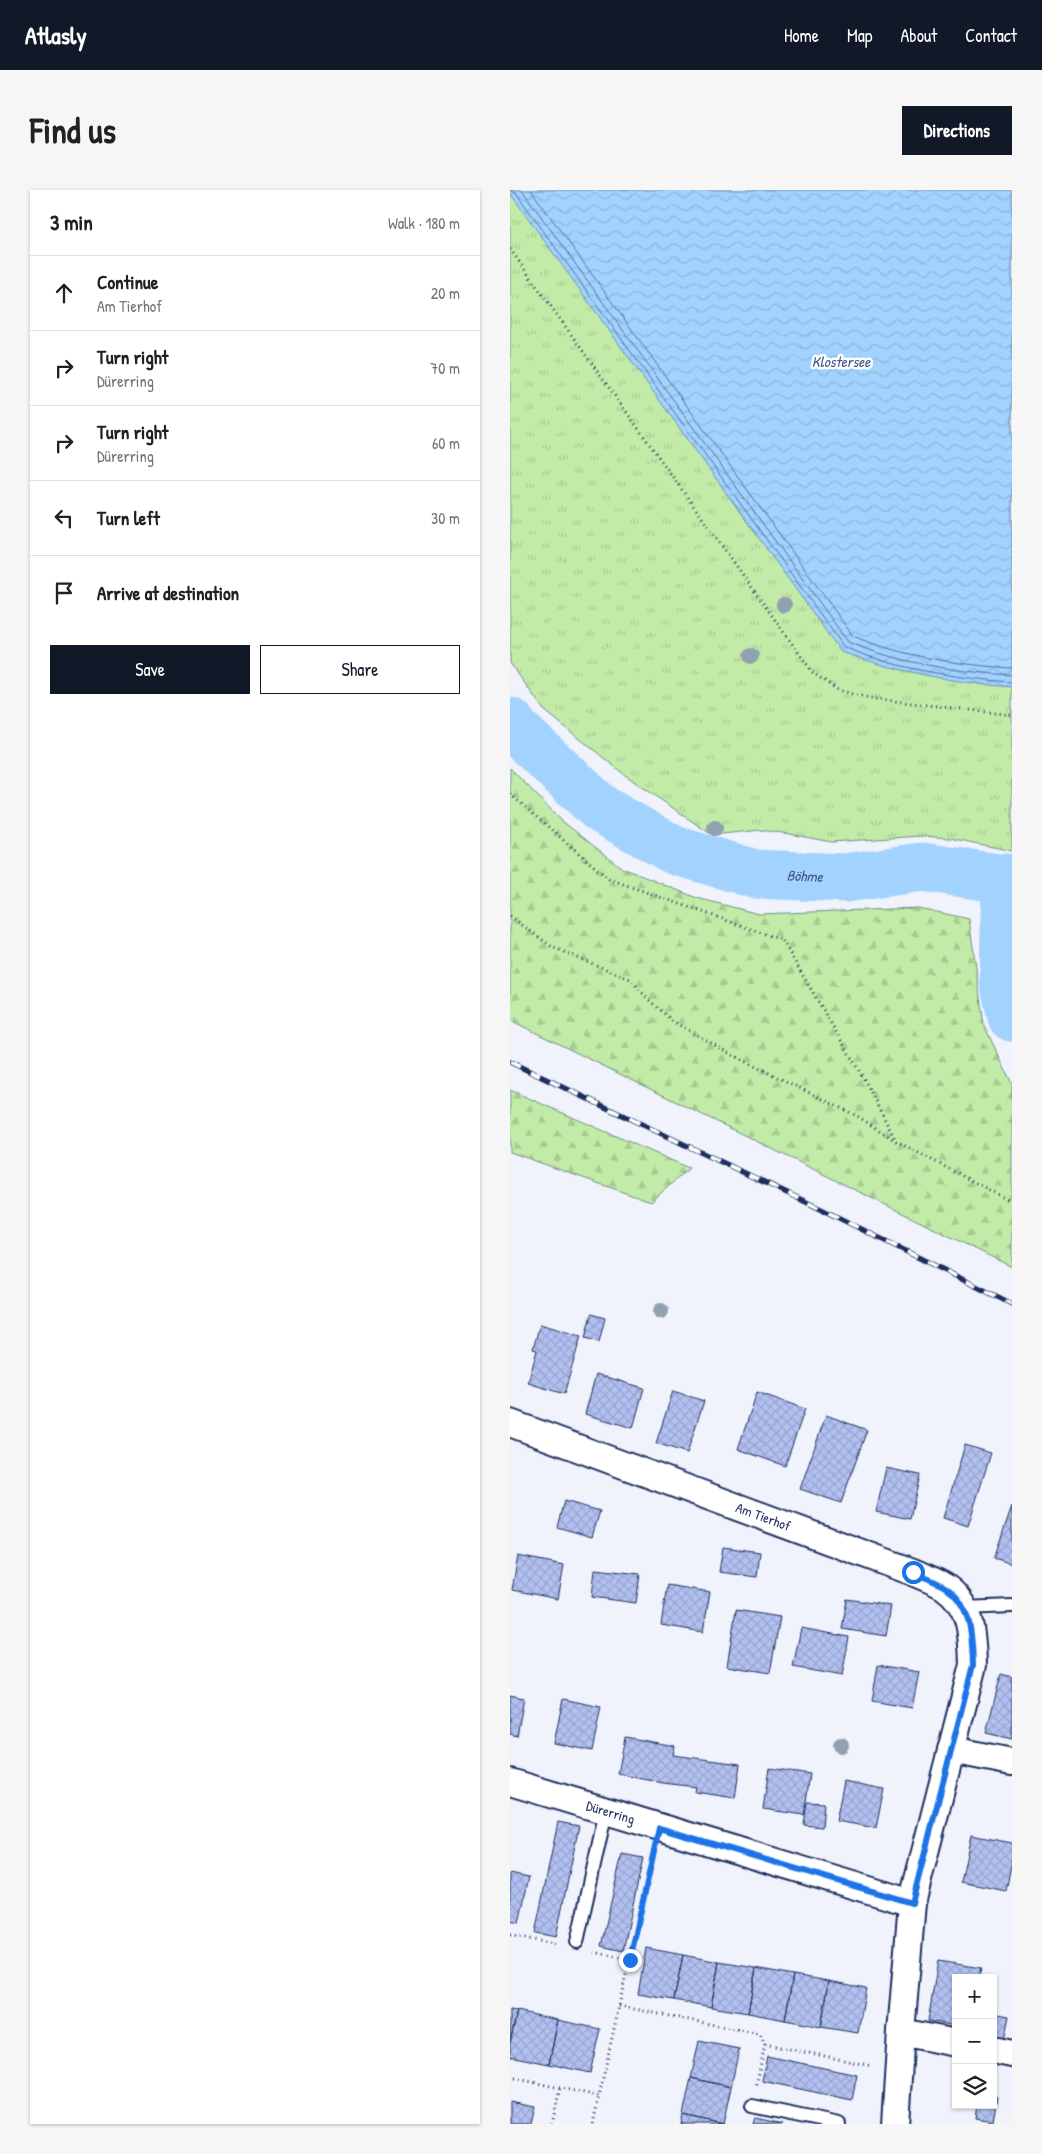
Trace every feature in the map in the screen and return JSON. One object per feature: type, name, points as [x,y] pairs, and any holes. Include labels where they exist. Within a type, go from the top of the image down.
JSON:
[{"type":"street","name":"Am Tierhof","points":[[510,1423],[913,1572],[946,1587],[965,1608]]},
{"type":"street","points":[[895,2124],[900,2032],[912,1903],[973,1665],[972,1632],[965,1608]]},
{"type":"street","points":[[951,1750],[1012,1762]]},
{"type":"street","name":"Dürerring","points":[[510,1782],[912,1903]]},
{"type":"street","points":[[900,2032],[952,2042]]},
{"type":"street","points":[[997,2051],[1012,2054]]},
{"type":"lane","points":[[965,1608],[1012,1606]]},
{"type":"lane","points":[[577,1942],[606,1811]]},
{"type":"lane","points":[[752,2106],[839,2124]]},
{"type":"path","points":[[510,249],[813,673],[838,690],[869,698],[1012,715]]},
{"type":"path","points":[[510,794],[609,879],[782,940],[865,1081],[896,1141]]},
{"type":"path","points":[[510,916],[552,947],[630,979],[650,1001],[674,1022],[772,1076],[857,1116],[896,1141],[1012,1202]]},
{"type":"path","points":[[593,2124],[659,1828]]},
{"type":"path","points":[[619,2006],[760,2034],[765,2044],[898,2072]]},
{"type":"path","points":[[510,2077],[599,2096]]},
{"type":"path","points":[[552,2124],[560,2088]]},
{"type":"green space","points":[[510,190],[1012,190],[1012,851],[950,838],[920,836],[831,842],[761,830],[712,835],[625,775],[544,710],[510,663]]},
{"type":"green space","points":[[510,768],[562,821],[622,868],[697,898],[759,914],[918,908],[969,919],[984,1025],[1012,1084],[1012,1267],[510,1020]]},
{"type":"green space","points":[[510,1090],[689,1168],[651,1202],[510,1152]]},
{"type":"water","name":"Klostersee","points":[[510,190],[1012,190],[1012,687],[969,683],[925,675],[841,652],[510,193]]},
{"type":"building","points":[[591,1314],[605,1318],[599,1342],[585,1338]]},
{"type":"building","points":[[540,1324],[581,1336],[564,1394],[528,1383],[537,1350],[533,1349]]},
{"type":"building","points":[[596,1374],[644,1388],[633,1428],[585,1414]]},
{"type":"building","points":[[673,1391],[704,1401],[687,1453],[656,1443]]},
{"type":"building","points":[[757,1392],[805,1409],[785,1466],[738,1449]]},
{"type":"building","points":[[826,1415],[867,1430],[841,1503],[800,1489]]},
{"type":"building","points":[[965,1445],[991,1453],[968,1526],[943,1518]]},
{"type":"building","points":[[886,1468],[920,1475],[910,1519],[876,1512]]},
{"type":"building","points":[[564,1501],[600,1511],[592,1537],[557,1527]]},
{"type":"building","points":[[1012,1506],[1012,1564],[994,1558]]},
{"type":"building","points":[[723,1547],[760,1552],[757,1577],[719,1572]]},
{"type":"building","points":[[518,1556],[564,1565],[558,1599],[512,1590]]},
{"type":"building","points":[[595,1569],[640,1574],[636,1603],[592,1597]]},
{"type":"building","points":[[667,1585],[710,1592],[703,1632],[661,1625]]},
{"type":"building","points":[[847,1599],[891,1606],[886,1636],[842,1629]]},
{"type":"building","points":[[736,1610],[780,1617],[770,1673],[727,1666]]},
{"type":"building","points":[[801,1628],[849,1637],[842,1676],[793,1667]]},
{"type":"building","points":[[878,1665],[919,1672],[912,1708],[872,1701]]},
{"type":"building","points":[[1001,1674],[1012,1677],[1012,1739],[986,1733]]},
{"type":"building","points":[[510,1695],[524,1698],[517,1736],[510,1734]]},
{"type":"building","points":[[563,1699],[601,1707],[592,1751],[554,1743]]},
{"type":"building","points":[[625,1737],[675,1746],[673,1755],[740,1764],[735,1798],[695,1792],[696,1787],[618,1774]]},
{"type":"building","points":[[769,1768],[810,1774],[804,1815],[763,1809]]},
{"type":"building","points":[[844,1781],[884,1789],[876,1828],[836,1821]]},
{"type":"building","points":[[807,1802],[824,1803],[822,1827],[804,1825]]},
{"type":"building","points":[[558,1822],[579,1826],[556,1937],[535,1933]]},
{"type":"building","points":[[971,1835],[1012,1843],[1012,1860],[1006,1891],[961,1882]]},
{"type":"building","points":[[622,1854],[643,1858],[623,1951],[601,1946]]},
{"type":"building","points":[[510,1873],[529,1877],[519,1923],[510,1921]]},
{"type":"building","points":[[646,1948],[683,1955],[674,2000],[638,1994]]},
{"type":"building","points":[[683,1955],[719,1962],[711,2007],[674,2000]]},
{"type":"building","points":[[938,1961],[981,1968],[980,1974],[952,1974],[952,2025],[928,2021]]},
{"type":"building","points":[[719,1962],[756,1968],[748,2013],[711,2007]]},
{"type":"building","points":[[756,1968],[793,1975],[785,2020],[748,2013]]},
{"type":"building","points":[[793,1975],[829,1981],[821,2027],[785,2020]]},
{"type":"building","points":[[829,1981],[866,1988],[858,2033],[821,2027]]},
{"type":"building","points":[[510,2010],[517,2011],[510,2043]]},
{"type":"building","points":[[517,2011],[558,2020],[549,2064],[510,2056],[510,2043]]},
{"type":"building","points":[[997,2014],[1009,2016],[1004,2040],[997,2039]]},
{"type":"building","points":[[558,2020],[600,2029],[590,2073],[549,2064]]},
{"type":"building","points":[[699,2041],[739,2049],[731,2087],[691,2078]]},
{"type":"building","points":[[767,2056],[857,2075],[852,2100],[762,2081]]},
{"type":"building","points":[[691,2078],[731,2087],[723,2124],[683,2115]]},
{"type":"building","points":[[510,2102],[535,2107],[531,2124],[510,2124]]},
{"type":"building","points":[[976,2109],[995,2109],[993,2121],[975,2118]]},
{"type":"building","points":[[683,2115],[723,2124],[681,2124]]},
{"type":"building","points":[[755,2118],[783,2124],[753,2124]]},
{"type":"waterway","name":"Böhme","points":[[510,722],[517,731],[601,809],[674,850],[755,874],[845,878],[922,867],[1012,880]]},
{"type":"waterway","name":"Böhme","points":[[1006,878],[1004,981],[1012,1017]]},
{"type":"railway","points":[[510,1062],[823,1210],[1012,1304]]},
{"type":"route","points":[[630,1960],[659,1828],[912,1903],[973,1665],[972,1632],[965,1608],[946,1587],[913,1572]]}]
